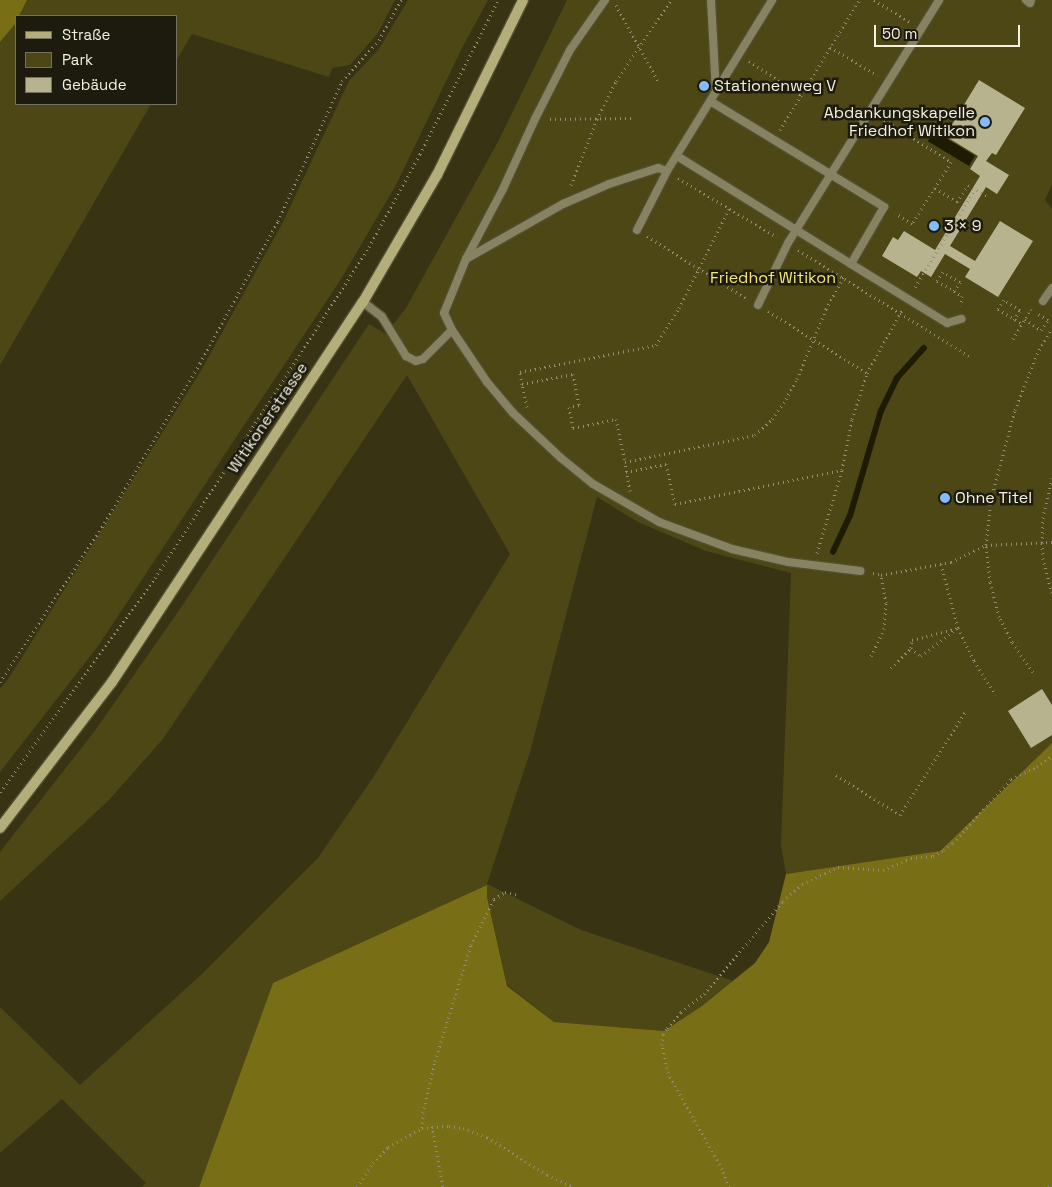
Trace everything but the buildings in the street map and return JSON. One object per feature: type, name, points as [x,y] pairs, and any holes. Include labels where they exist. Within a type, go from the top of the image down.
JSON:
[{"type":"main road","name":"Witikonerstrasse","points":[[0,828],[112,682],[363,302],[437,175],[522,0]]},
{"type":"lane","points":[[605,0],[570,50],[535,119],[503,189],[466,259],[444,313],[452,330],[487,382],[532,433],[593,484],[659,522],[732,550],[788,562],[860,571]]},
{"type":"lane","points":[[711,0],[716,92]]},
{"type":"lane","points":[[637,230],[667,171],[772,0]]},
{"type":"lane","points":[[758,305],[796,230],[939,0]]},
{"type":"lane","points":[[1026,0],[1030,3],[1031,0]]},
{"type":"lane","points":[[710,100],[884,206],[851,264]]},
{"type":"lane","points":[[677,156],[947,323],[961,319]]},
{"type":"lane","points":[[466,259],[563,204],[608,184],[658,168],[667,171]]},
{"type":"lane","points":[[1044,301],[1052,288]]},
{"type":"lane","points":[[363,302],[382,317],[406,356],[416,361],[423,359],[452,330]]},
{"type":"path","points":[[0,682],[102,527],[185,388],[278,220],[342,81],[379,40],[401,0]]},
{"type":"path","points":[[0,792],[155,578],[369,247],[420,154],[498,0]]},
{"type":"path","points":[[614,0],[658,82]]},
{"type":"path","points":[[563,204],[579,168],[597,118],[616,81],[671,0]]},
{"type":"path","points":[[774,140],[859,0]]},
{"type":"path","points":[[874,0],[921,29]]},
{"type":"path","points":[[830,47],[888,82]]},
{"type":"path","points":[[739,55],[801,95]]},
{"type":"path","points":[[870,111],[951,162],[912,224],[884,206]]},
{"type":"path","points":[[535,119],[635,118]]},
{"type":"path","points":[[667,171],[969,356]]},
{"type":"path","points":[[935,188],[957,202],[968,185],[989,197]]},
{"type":"path","points":[[923,276],[975,189]]},
{"type":"path","points":[[532,433],[520,372],[656,345],[679,308],[729,209],[739,194]]},
{"type":"path","points":[[624,462],[755,435],[772,419],[786,399],[797,379],[826,309],[851,264]]},
{"type":"path","points":[[954,291],[960,282],[943,272],[937,281],[962,296],[961,319]]},
{"type":"path","points":[[813,565],[842,470],[852,420],[867,373],[908,299]]},
{"type":"path","points":[[1014,320],[1020,310],[1004,300],[998,309],[1014,320],[1022,324]]},
{"type":"path","points":[[1013,339],[1031,310],[1048,320],[1041,330],[1025,320]]},
{"type":"path","points":[[1033,672],[1012,642],[999,616],[990,582],[986,545],[991,499],[1016,410],[1038,354],[1052,328]]},
{"type":"path","points":[[522,384],[573,374],[579,405],[569,407],[574,428],[616,419],[634,508]]},
{"type":"path","points":[[626,472],[666,464],[675,504],[842,470]]},
{"type":"path","points":[[1052,478],[1043,517],[1042,543],[1043,558],[1052,593]]},
{"type":"path","points":[[860,571],[881,575],[951,562],[986,545],[1052,542]]},
{"type":"path","points":[[941,564],[958,628],[974,661],[996,695]]},
{"type":"path","points":[[871,656],[884,629],[886,604],[881,575]]},
{"type":"path","points":[[891,668],[911,648],[912,640],[958,628]]},
{"type":"path","points":[[911,648],[921,656],[958,628]]},
{"type":"path","points":[[836,775],[900,815],[965,712]]},
{"type":"path","points":[[729,1187],[722,1169],[668,1073],[662,1039],[672,1021],[704,994],[783,901],[802,884],[838,867],[883,870],[911,858],[933,856],[953,843],[1011,779],[1037,767],[1052,756]]},
{"type":"path","points":[[422,1128],[423,1113],[435,1061],[471,946],[494,899],[505,892],[518,895]]},
{"type":"path","points":[[432,1126],[443,1187]]},
{"type":"path","points":[[357,1187],[373,1163],[388,1147],[422,1128],[432,1126],[463,1128],[487,1137],[547,1175],[574,1187]]},
{"type":"path","points":[[1048,1187],[1052,1185]]},
{"type":"green space","points":[[27,0],[395,0],[378,33],[350,65],[332,68],[329,77],[192,34],[178,58],[178,15],[20,15]]},
{"type":"green space","points":[[408,0],[488,0],[462,48],[396,185],[341,279],[98,646],[0,772],[0,689],[9,678],[202,369],[283,222],[349,81],[379,49]]},
{"type":"green space","name":"Friedhof Witikon","points":[[567,0],[1052,0],[1052,185],[1045,200],[1052,209],[1052,743],[940,851],[786,874],[781,845],[791,573],[706,551],[638,522],[597,497],[530,752],[487,884],[581,930],[733,981],[702,1006],[664,1031],[554,1022],[507,985],[487,897],[487,885],[273,983],[199,1187],[142,1187],[146,1183],[62,1099],[0,1153],[0,1007],[80,1085],[203,973],[318,858],[374,776],[510,554],[407,375],[163,739],[108,801],[0,901],[0,852],[94,732],[180,609],[369,324],[386,334],[406,308],[499,140]]},
{"type":"green space","points":[[15,24],[15,105],[150,105],[0,365],[0,42]]},
{"type":"shaded area","points":[[0,0],[27,0],[20,15],[15,15],[15,24],[0,42]]},
{"type":"shaded area","points":[[934,131],[975,156],[969,166],[928,141]]},
{"type":"shaded area","points":[[1052,743],[1052,1187],[199,1187],[273,983],[487,885],[487,897],[507,986],[554,1022],[664,1031],[702,1006],[755,963],[769,942],[786,874],[940,851]]},
{"type":"waterway","points":[[833,552],[850,516],[881,411],[897,378],[924,348]]},
{"type":"place","name":"Stationenweg V","points":[[704,86]]},
{"type":"place","name":"Abdankungskapelle Friedhof Witikon","points":[[985,122]]},
{"type":"place","name":"3 × 9","points":[[934,226]]},
{"type":"place","name":"Ohne Titel","points":[[945,498]]}]
